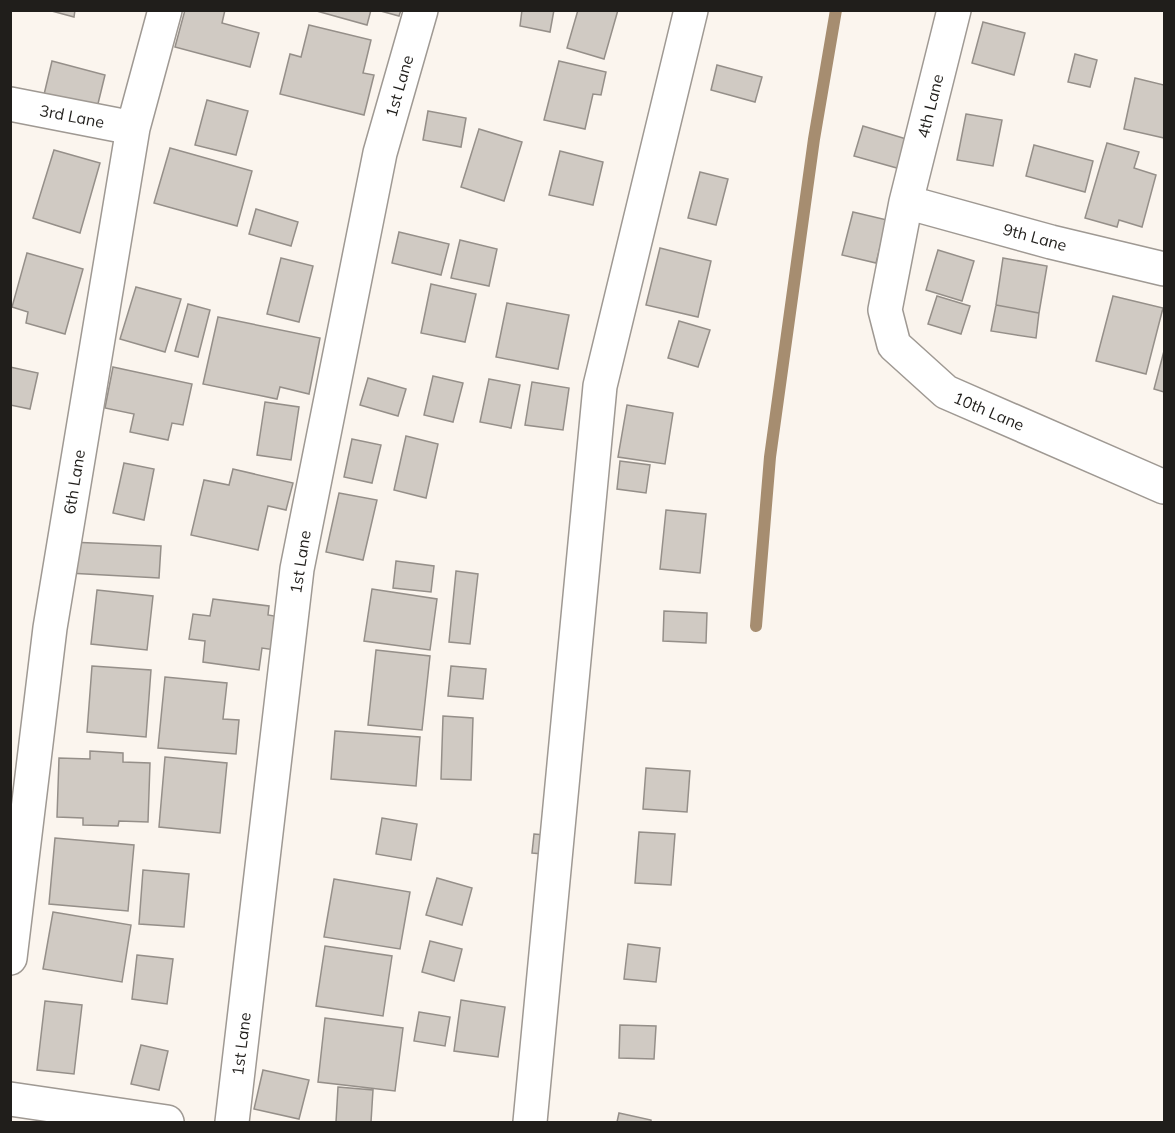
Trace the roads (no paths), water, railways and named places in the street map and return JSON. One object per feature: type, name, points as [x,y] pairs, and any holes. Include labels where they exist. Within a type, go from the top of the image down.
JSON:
[{"type":"street","name":"6th Lane","points":[[10,958],[50,628],[133,128],[165,10]]},
{"type":"street","name":"1st Lane","points":[[232,1122],[297,569],[380,153],[421,10]]},
{"type":"street","points":[[530,1122],[600,386],[691,10]]},
{"type":"street","name":"4th Lane","points":[[906,202],[954,10]]},
{"type":"street","name":"3rd Lane","points":[[10,104],[133,128]]},
{"type":"street","name":"9th Lane","points":[[906,202],[1051,242],[1164,269]]},
{"type":"street","name":"10th Lane","points":[[906,202],[885,310],[894,345],[946,392],[1164,487]]},
{"type":"street","points":[[10,1099],[166,1122]]},
{"type":"waterway","points":[[756,626],[770,457],[814,139],[836,10]]}]
